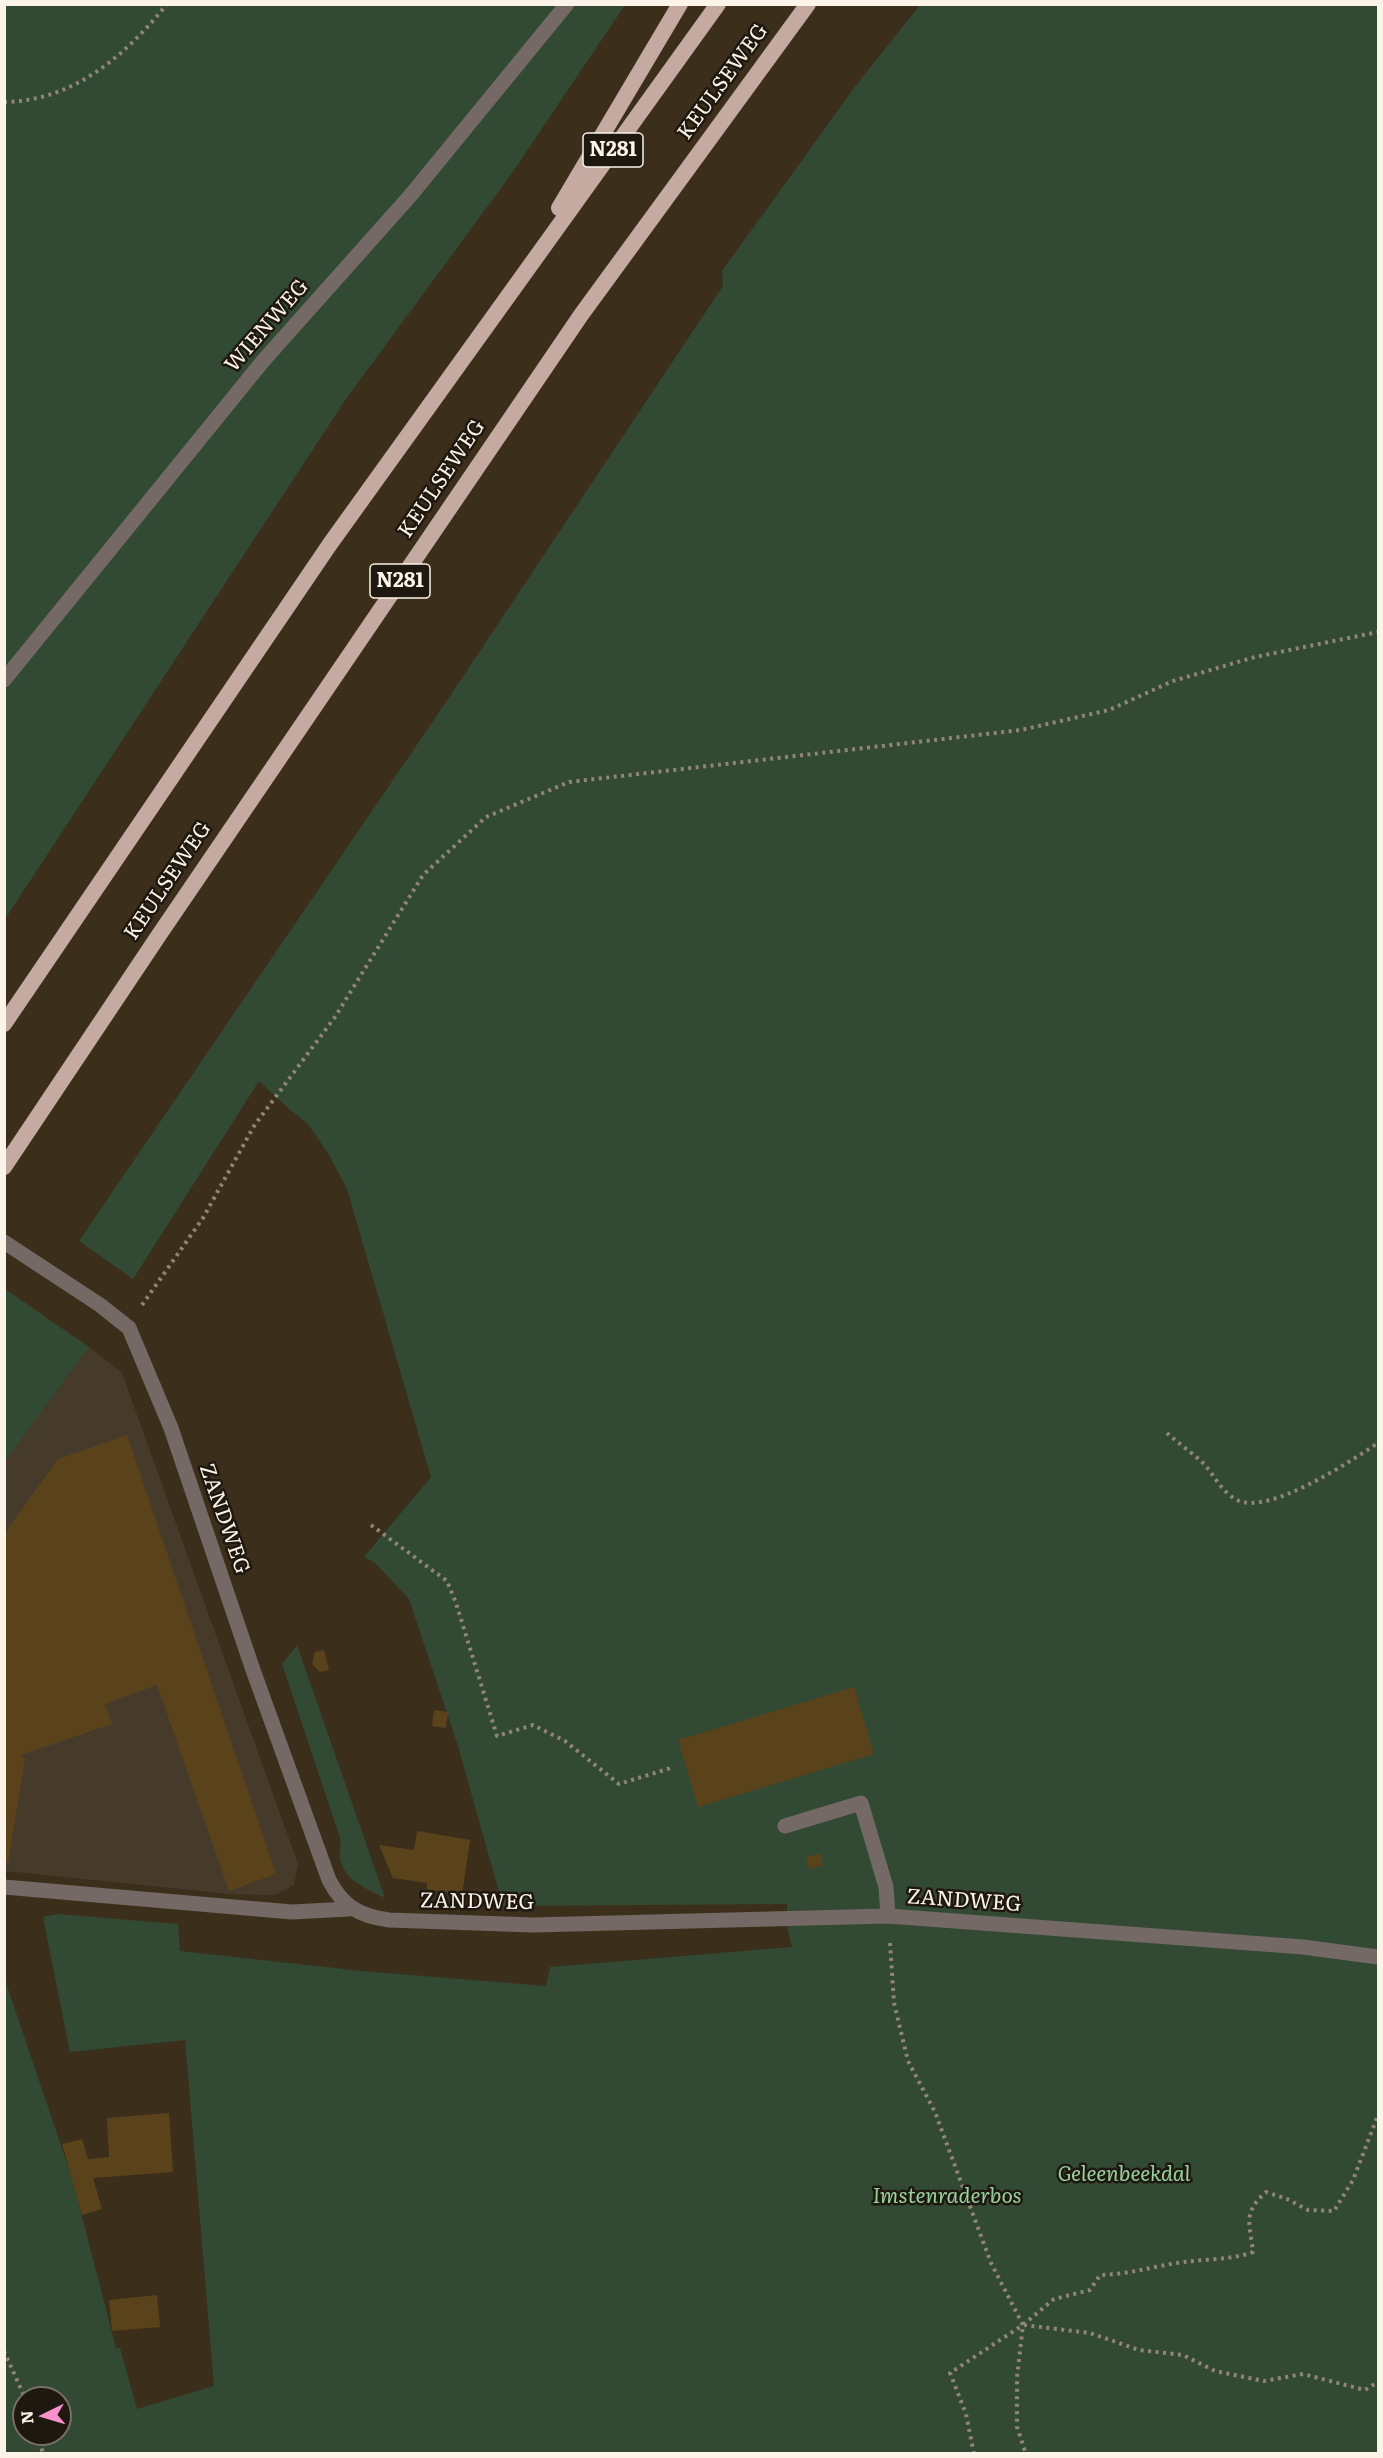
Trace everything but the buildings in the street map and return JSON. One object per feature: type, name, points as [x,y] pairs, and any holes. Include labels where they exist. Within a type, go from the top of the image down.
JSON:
[{"type":"highway","name":"N281","points":[[507,296],[680,4]]},
{"type":"highway","name":"N281","points":[[4,1024],[330,544],[718,4]]},
{"type":"highway","name":"KEULSEWEG","points":[[4,1167],[581,315],[808,4]]},
{"type":"street","name":"WIENWEG","points":[[4,680],[263,361],[410,196],[567,4]]},
{"type":"street","name":"ZANDWEG","points":[[4,1242],[100,1305],[129,1328],[171,1428],[253,1670],[329,1880],[336,1895],[349,1908],[369,1917],[389,1920],[521,1924],[888,1916],[1303,1947],[1378,1957]]},
{"type":"street","points":[[785,1826],[861,1803],[886,1887],[888,1916]]},
{"type":"street","points":[[4,1887],[292,1912],[349,1908]]},
{"type":"path","points":[[4,102],[48,95],[90,78],[114,62],[167,4]]},
{"type":"path","points":[[129,1328],[157,1282],[203,1218],[254,1126],[336,1017],[423,875],[486,817],[569,782],[1021,730],[1067,722],[1132,702],[1173,681],[1197,673],[1255,657],[1378,632]]},
{"type":"path","points":[[1167,1433],[1203,1463],[1221,1486],[1237,1500],[1260,1503],[1339,1470],[1378,1443]]},
{"type":"path","points":[[371,1526],[447,1581],[456,1603],[497,1737],[533,1725],[565,1741],[619,1784],[674,1767]]},
{"type":"path","points":[[888,1916],[894,2003],[908,2061],[934,2112],[992,2263],[1023,2325],[1017,2376],[1017,2427],[1026,2454]]},
{"type":"path","points":[[974,2454],[966,2414],[950,2373],[1023,2325],[1054,2299],[1090,2290],[1101,2275],[1130,2274],[1182,2262],[1242,2256],[1253,2252],[1248,2219],[1254,2203],[1266,2192],[1287,2199],[1308,2210],[1334,2211],[1353,2180],[1378,2115]]},
{"type":"path","points":[[1023,2325],[1090,2333],[1139,2350],[1183,2355],[1215,2371],[1264,2381],[1303,2374],[1365,2390],[1378,2382]]},
{"type":"path","points":[[4,2351],[20,2386]]},
{"type":"shaded area","points":[[89,1347],[122,1373],[298,1864],[294,1885],[275,1895],[231,1894],[5,1871],[4,1461]]},
{"type":"green space","points":[[5,5],[625,5],[512,173],[346,399],[5,919]]},
{"type":"green space","points":[[920,5],[1378,5],[1378,2453],[5,2453],[4,1977],[72,2178],[116,2348],[120,2348],[137,2409],[214,2386],[185,2040],[70,2052],[43,1917],[57,1914],[178,1924],[180,1951],[362,1971],[546,1986],[550,1967],[792,1947],[788,1932],[787,1904],[503,1906],[458,1746],[409,1599],[375,1563],[364,1557],[431,1477],[347,1189],[328,1153],[307,1123],[259,1081],[133,1279],[79,1241],[442,708],[723,286],[722,271],[857,84]]},
{"type":"green space","points":[[5,1289],[89,1347],[5,1461]]},
{"type":"green space","points":[[297,1645],[385,1898],[357,1883],[345,1871],[341,1862],[341,1841],[282,1664]]},
{"type":"park label","name":"Geleenbeekdal","points":[[1124,2175]]},
{"type":"park label","name":"Imstenraderbos","points":[[947,2197]]}]
